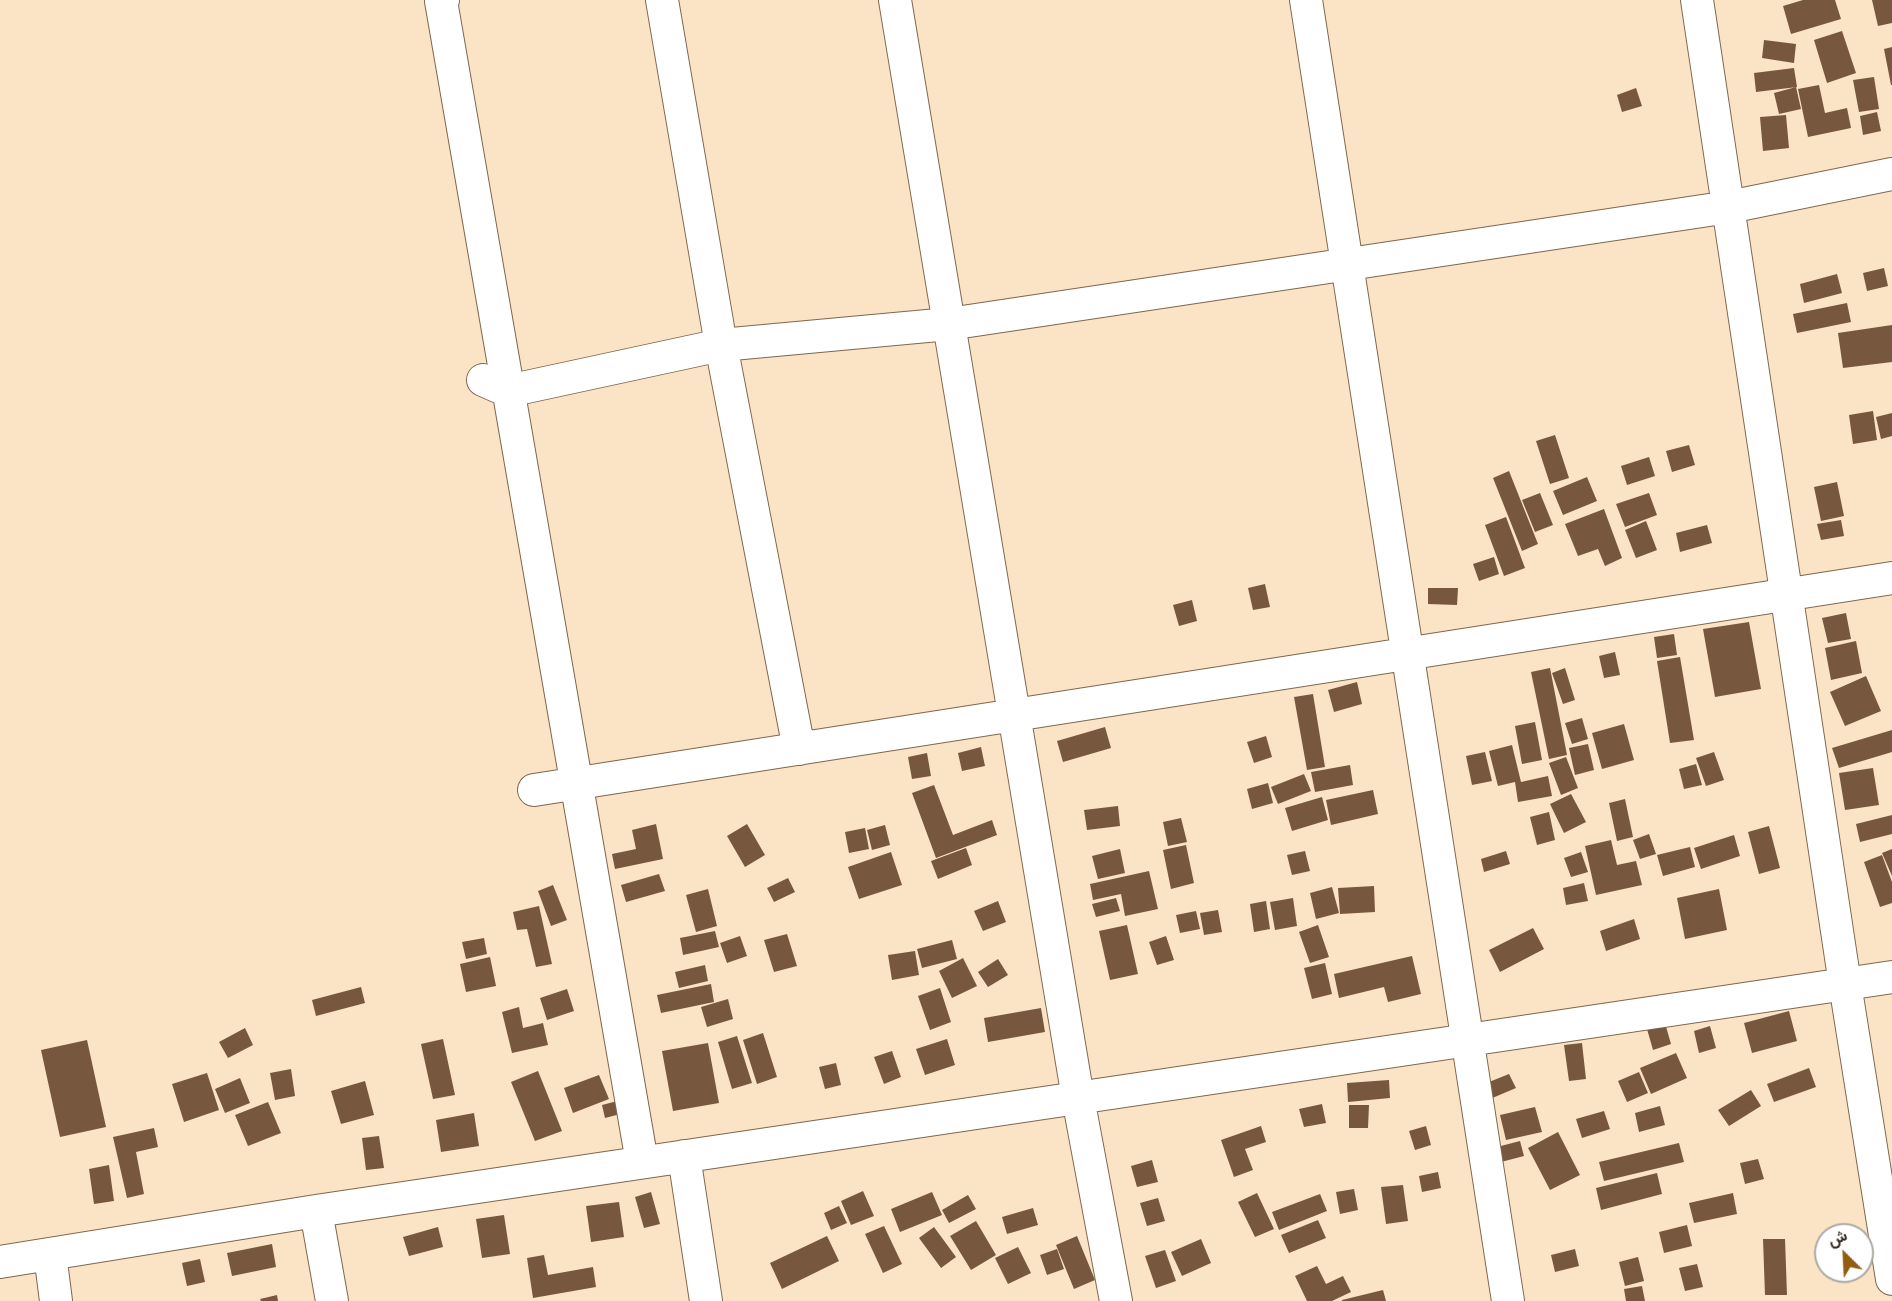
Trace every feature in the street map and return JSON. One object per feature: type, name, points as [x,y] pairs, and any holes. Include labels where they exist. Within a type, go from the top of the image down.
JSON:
[{"type":"street","points":[[443,0],[441,0],[496,385],[576,783],[642,1162]]},
{"type":"street","points":[[662,0],[721,345],[799,749]]},
{"type":"street","points":[[895,0],[1078,1098],[1116,1301]]},
{"type":"street","points":[[1306,0],[1508,1301]]},
{"type":"street","points":[[1697,0],[1845,984],[1892,1279]]},
{"type":"street","points":[[496,385],[721,345],[949,324],[1729,207],[1892,174]]},
{"type":"street","points":[[534,790],[1892,578]]},
{"type":"street","points":[[0,1262],[316,1211],[1892,977]]},
{"type":"street","points":[[684,1156],[706,1301]]},
{"type":"street","points":[[316,1211],[332,1301]]},
{"type":"street","points":[[50,1254],[57,1301]]},
{"type":"building","points":[[1803,0],[1835,0],[1841,19],[1791,34],[1783,6]]},
{"type":"building","points":[[1872,0],[1892,0],[1892,23],[1878,26]]},
{"type":"building","points":[[1842,31],[1856,73],[1827,83],[1814,40]]},
{"type":"building","points":[[1764,40],[1796,44],[1794,63],[1762,58]]},
{"type":"building","points":[[1892,47],[1892,85],[1891,85],[1884,49]]},
{"type":"building","points":[[1794,68],[1797,87],[1756,92],[1754,73]]},
{"type":"building","points":[[1874,77],[1879,109],[1859,112],[1853,80]]},
{"type":"building","points":[[1819,85],[1825,113],[1847,108],[1851,128],[1808,137],[1798,89]]},
{"type":"building","points":[[1796,87],[1801,109],[1779,114],[1774,93]]},
{"type":"building","points":[[1636,88],[1642,106],[1622,112],[1617,95]]},
{"type":"building","points":[[1877,112],[1881,131],[1863,135],[1860,116]]},
{"type":"building","points":[[1786,115],[1789,148],[1763,151],[1760,117]]},
{"type":"building","points":[[1884,268],[1888,286],[1867,291],[1863,273]]},
{"type":"building","points":[[1837,274],[1842,293],[1804,303],[1800,284]]},
{"type":"building","points":[[1847,303],[1851,322],[1797,333],[1793,314]]},
{"type":"building","points":[[1892,325],[1892,362],[1843,368],[1838,333]]},
{"type":"building","points":[[1873,411],[1877,440],[1853,444],[1849,415]]},
{"type":"building","points":[[1892,413],[1892,436],[1881,439],[1876,417]]},
{"type":"building","points":[[1555,435],[1569,478],[1550,484],[1536,441]]},
{"type":"building","points":[[1689,445],[1695,465],[1672,472],[1666,451]]},
{"type":"building","points":[[1649,457],[1655,476],[1627,485],[1621,466]]},
{"type":"building","points":[[1509,471],[1538,544],[1522,551],[1493,478]]},
{"type":"building","points":[[1587,477],[1597,501],[1563,515],[1553,491]]},
{"type":"building","points":[[1837,482],[1844,516],[1821,521],[1814,487]]},
{"type":"building","points":[[1540,493],[1553,525],[1535,532],[1522,500]]},
{"type":"building","points":[[1649,493],[1657,515],[1625,527],[1616,504]]},
{"type":"building","points":[[1604,509],[1622,558],[1605,566],[1598,549],[1578,556],[1565,524]]},
{"type":"building","points":[[1506,517],[1525,568],[1504,576],[1485,525]]},
{"type":"building","points":[[1841,520],[1844,536],[1821,540],[1817,524]]},
{"type":"building","points":[[1646,521],[1657,550],[1636,558],[1625,530]]},
{"type":"building","points":[[1707,525],[1712,543],[1680,552],[1676,533]]},
{"type":"building","points":[[1494,557],[1499,574],[1479,581],[1473,564]]},
{"type":"building","points":[[1265,584],[1270,607],[1253,610],[1248,588]]},
{"type":"building","points":[[1428,588],[1458,588],[1457,605],[1428,604]]},
{"type":"building","points":[[1192,600],[1197,621],[1179,626],[1173,605]]},
{"type":"building","points":[[1846,613],[1851,639],[1828,643],[1822,618]]},
{"type":"building","points":[[1749,622],[1761,689],[1715,697],[1703,629]]},
{"type":"building","points":[[1674,634],[1677,655],[1657,658],[1654,637]]},
{"type":"building","points":[[1856,641],[1862,673],[1831,680],[1825,648]]},
{"type":"building","points":[[1615,652],[1620,675],[1604,678],[1599,656]]},
{"type":"building","points":[[1680,657],[1694,740],[1670,743],[1657,661]]},
{"type":"building","points":[[1550,668],[1567,755],[1549,759],[1531,672]]},
{"type":"building","points":[[1565,668],[1575,700],[1563,704],[1552,673]]},
{"type":"building","points":[[1866,676],[1881,711],[1845,726],[1830,692]]},
{"type":"building","points":[[1357,682],[1362,704],[1334,712],[1328,690]]},
{"type":"building","points":[[1313,694],[1325,767],[1307,770],[1294,697]]},
{"type":"building","points":[[1582,718],[1588,739],[1572,744],[1565,723]]},
{"type":"building","points":[[1535,722],[1542,760],[1522,764],[1515,726]]},
{"type":"building","points":[[1624,724],[1634,760],[1602,769],[1592,733]]},
{"type":"building","points":[[1105,727],[1111,748],[1063,762],[1057,741]]},
{"type":"building","points":[[1892,730],[1892,752],[1839,768],[1832,748]]},
{"type":"building","points":[[1266,736],[1272,757],[1254,763],[1247,742]]},
{"type":"building","points":[[1588,744],[1594,770],[1575,775],[1569,748]]},
{"type":"building","points":[[1512,745],[1521,782],[1548,776],[1552,796],[1518,802],[1515,782],[1498,786],[1489,751]]},
{"type":"building","points":[[981,747],[985,766],[962,771],[958,753]]},
{"type":"building","points":[[1485,752],[1492,781],[1472,785],[1466,756]]},
{"type":"building","points":[[1714,752],[1724,780],[1706,786],[1696,758]]},
{"type":"building","points":[[927,753],[931,776],[912,779],[908,757]]},
{"type":"building","points":[[1566,757],[1578,788],[1561,795],[1549,763]]},
{"type":"building","points":[[1696,764],[1702,785],[1684,789],[1679,769]]},
{"type":"building","points":[[1350,765],[1353,785],[1315,792],[1311,772]]},
{"type":"building","points":[[1873,768],[1879,805],[1845,810],[1839,773]]},
{"type":"building","points":[[1304,774],[1311,791],[1278,804],[1271,787]]},
{"type":"building","points":[[1268,783],[1273,803],[1252,809],[1247,789]]},
{"type":"building","points":[[934,785],[953,835],[992,820],[997,835],[936,858],[912,793]]},
{"type":"building","points":[[1373,790],[1378,814],[1331,825],[1326,800]]},
{"type":"building","points":[[1571,794],[1586,822],[1564,833],[1550,804]]},
{"type":"building","points":[[1322,797],[1328,820],[1292,831],[1285,808]]},
{"type":"building","points":[[1625,799],[1633,837],[1617,841],[1609,803]]},
{"type":"building","points":[[1118,806],[1120,826],[1087,830],[1084,810]]},
{"type":"building","points":[[1549,812],[1555,840],[1537,845],[1530,817]]},
{"type":"building","points":[[1892,815],[1892,834],[1860,842],[1856,824]]},
{"type":"building","points":[[1181,818],[1187,842],[1168,846],[1163,822]]},
{"type":"building","points":[[656,824],[663,859],[615,869],[612,854],[636,849],[632,830]]},
{"type":"building","points":[[747,824],[765,855],[745,867],[727,836]]},
{"type":"building","points":[[885,825],[890,845],[872,850],[867,830]]},
{"type":"building","points":[[1769,826],[1780,868],[1759,874],[1748,832]]},
{"type":"building","points":[[865,828],[869,849],[849,853],[845,832]]},
{"type":"building","points":[[1649,834],[1656,854],[1640,859],[1633,840]]},
{"type":"building","points":[[1734,835],[1740,856],[1701,869],[1694,848]]},
{"type":"building","points":[[1611,840],[1617,865],[1636,861],[1642,885],[1596,895],[1585,846]]},
{"type":"building","points":[[1186,845],[1194,883],[1171,889],[1163,850]]},
{"type":"building","points":[[1690,847],[1695,867],[1663,876],[1657,855]]},
{"type":"building","points":[[966,848],[972,865],[938,879],[931,861]]},
{"type":"building","points":[[1120,849],[1125,873],[1098,879],[1092,856]]},
{"type":"building","points":[[1892,849],[1892,876],[1882,853]]},
{"type":"building","points":[[1305,851],[1310,871],[1292,875],[1287,855]]},
{"type":"building","points":[[1506,851],[1510,864],[1484,872],[1481,859]]},
{"type":"building","points":[[891,852],[902,885],[859,899],[848,867]]},
{"type":"building","points":[[1581,852],[1588,872],[1571,877],[1564,858]]},
{"type":"building","points":[[1882,855],[1892,882],[1892,903],[1880,907],[1864,862]]},
{"type":"building","points":[[1149,871],[1158,909],[1125,916],[1121,894],[1093,900],[1090,884]]},
{"type":"building","points":[[659,874],[665,891],[626,902],[621,885]]},
{"type":"building","points":[[788,878],[795,892],[774,902],[767,888]]},
{"type":"building","points":[[1584,883],[1588,901],[1566,905],[1563,888]]},
{"type":"building","points":[[553,885],[567,920],[551,926],[538,891]]},
{"type":"building","points":[[1374,886],[1375,912],[1340,914],[1338,888]]},
{"type":"building","points":[[1332,887],[1339,913],[1316,919],[1310,893]]},
{"type":"building","points":[[708,889],[717,926],[696,932],[686,895]]},
{"type":"building","points":[[1719,889],[1727,930],[1685,939],[1677,898]]},
{"type":"building","points":[[1116,898],[1120,911],[1096,917],[1092,904]]},
{"type":"building","points":[[1293,898],[1297,926],[1275,930],[1270,902]]},
{"type":"building","points":[[998,901],[1006,922],[983,931],[974,911]]},
{"type":"building","points":[[1266,901],[1270,929],[1254,932],[1250,904]]},
{"type":"building","points":[[539,906],[552,964],[536,967],[527,929],[517,930],[513,912]]},
{"type":"building","points":[[1218,910],[1222,932],[1204,935],[1200,913]]},
{"type":"building","points":[[1196,911],[1200,929],[1180,933],[1176,915]]},
{"type":"building","points":[[1634,919],[1640,939],[1606,951],[1600,931]]},
{"type":"building","points":[[1127,925],[1138,974],[1110,980],[1099,931]]},
{"type":"building","points":[[1318,925],[1329,957],[1310,963],[1299,932]]},
{"type":"building","points":[[1533,928],[1544,949],[1500,972],[1489,950]]},
{"type":"building","points":[[715,931],[719,947],[683,955],[680,938]]},
{"type":"building","points":[[787,934],[797,966],[774,972],[764,940]]},
{"type":"building","points":[[740,936],[747,956],[727,963],[720,943]]},
{"type":"building","points":[[1166,936],[1174,960],[1157,965],[1149,942]]},
{"type":"building","points":[[484,938],[487,954],[466,959],[462,942]]},
{"type":"building","points":[[952,940],[957,959],[922,968],[917,949]]},
{"type":"building","points":[[915,951],[919,975],[892,980],[888,955]]},
{"type":"building","points":[[1412,956],[1421,994],[1388,1002],[1384,987],[1339,998],[1334,974]]},
{"type":"building","points":[[490,957],[496,986],[466,992],[460,964]]},
{"type":"building","points":[[963,958],[977,986],[952,998],[939,971]]},
{"type":"building","points":[[998,959],[1008,975],[988,987],[978,972]]},
{"type":"building","points":[[1325,963],[1332,994],[1312,999],[1304,968]]},
{"type":"building","points":[[705,965],[708,981],[679,988],[675,972]]},
{"type":"building","points":[[711,984],[714,1002],[661,1013],[657,995]]},
{"type":"building","points":[[361,987],[365,1003],[316,1016],[312,1000]]},
{"type":"building","points":[[940,988],[951,1022],[930,1030],[918,996]]},
{"type":"building","points":[[567,989],[574,1011],[547,1020],[540,998]]},
{"type":"building","points":[[728,999],[733,1019],[707,1027],[701,1007]]},
{"type":"building","points":[[519,1007],[523,1028],[543,1023],[548,1045],[512,1053],[502,1012]]},
{"type":"building","points":[[1041,1008],[1045,1032],[988,1042],[984,1018]]},
{"type":"building","points":[[1789,1011],[1797,1041],[1752,1053],[1744,1023]]},
{"type":"building","points":[[1665,1023],[1671,1044],[1653,1050],[1647,1029]]},
{"type":"building","points":[[1710,1026],[1716,1048],[1699,1053],[1694,1031]]},
{"type":"building","points":[[245,1028],[253,1045],[228,1058],[219,1042]]},
{"type":"building","points":[[763,1033],[777,1077],[757,1084],[743,1040]]},
{"type":"building","points":[[737,1036],[752,1083],[732,1089],[718,1042]]},
{"type":"building","points":[[443,1039],[455,1095],[433,1099],[421,1044]]},
{"type":"building","points":[[947,1039],[955,1065],[925,1075],[916,1049]]},
{"type":"building","points":[[87,1040],[106,1127],[60,1137],[41,1050]]},
{"type":"building","points":[[708,1043],[719,1103],[673,1111],[662,1051]]},
{"type":"building","points":[[1582,1043],[1586,1079],[1569,1081],[1564,1045]]},
{"type":"building","points":[[892,1051],[901,1077],[884,1084],[874,1057]]},
{"type":"building","points":[[1676,1053],[1687,1078],[1651,1094],[1640,1068]]},
{"type":"building","points":[[836,1063],[841,1085],[825,1089],[819,1067]]},
{"type":"building","points":[[1809,1068],[1816,1087],[1774,1102],[1767,1084]]},
{"type":"building","points":[[291,1069],[295,1096],[275,1100],[270,1073]]},
{"type":"building","points":[[538,1071],[562,1131],[535,1141],[511,1082]]},
{"type":"building","points":[[1639,1072],[1648,1093],[1627,1102],[1618,1081]]},
{"type":"building","points":[[207,1073],[219,1110],[184,1122],[172,1084]]},
{"type":"building","points":[[1509,1074],[1516,1088],[1490,1099],[1484,1084]]},
{"type":"building","points":[[599,1075],[609,1099],[573,1113],[564,1088]]},
{"type":"building","points":[[240,1078],[250,1103],[225,1113],[215,1089]]},
{"type":"building","points":[[1389,1080],[1390,1098],[1348,1102],[1347,1083]]},
{"type":"building","points":[[365,1081],[374,1115],[341,1124],[331,1091]]},
{"type":"building","points":[[1751,1090],[1761,1106],[1729,1126],[1718,1110]]},
{"type":"building","points":[[625,1099],[628,1112],[605,1118],[602,1105]]},
{"type":"building","points":[[268,1102],[281,1133],[248,1146],[235,1115]]},
{"type":"building","points":[[1322,1104],[1326,1123],[1304,1127],[1299,1109]]},
{"type":"building","points":[[1349,1105],[1369,1105],[1368,1128],[1349,1128]]},
{"type":"building","points":[[1660,1106],[1665,1125],[1639,1132],[1635,1113]]},
{"type":"building","points":[[1535,1107],[1542,1132],[1506,1140],[1500,1115]]},
{"type":"building","points":[[1604,1111],[1610,1129],[1582,1138],[1576,1119]]},
{"type":"building","points":[[474,1113],[479,1146],[441,1152],[436,1120]]},
{"type":"building","points":[[1261,1126],[1266,1142],[1245,1149],[1253,1170],[1234,1177],[1221,1140]]},
{"type":"building","points":[[1426,1126],[1431,1145],[1415,1150],[1409,1131]]},
{"type":"building","points":[[154,1128],[158,1147],[136,1152],[144,1194],[127,1198],[113,1137]]},
{"type":"building","points":[[1558,1132],[1580,1175],[1550,1190],[1528,1148]]},
{"type":"building","points":[[379,1136],[384,1168],[366,1170],[362,1138]]},
{"type":"building","points":[[1520,1141],[1524,1156],[1501,1162],[1497,1147]]},
{"type":"building","points":[[1679,1143],[1684,1162],[1604,1181],[1599,1162]]},
{"type":"building","points":[[1758,1159],[1764,1179],[1745,1184],[1740,1163]]},
{"type":"building","points":[[1152,1160],[1158,1182],[1137,1187],[1131,1166]]},
{"type":"building","points":[[109,1165],[114,1201],[94,1204],[89,1169]]},
{"type":"building","points":[[1438,1172],[1441,1188],[1422,1192],[1419,1176]]},
{"type":"building","points":[[1657,1173],[1662,1194],[1601,1210],[1596,1188]]},
{"type":"building","points":[[1403,1185],[1408,1221],[1386,1224],[1381,1187]]},
{"type":"building","points":[[1354,1189],[1358,1210],[1340,1214],[1336,1192]]},
{"type":"building","points":[[863,1191],[874,1216],[851,1225],[841,1201]]},
{"type":"building","points":[[651,1192],[660,1224],[644,1228],[635,1197]]},
{"type":"building","points":[[932,1192],[942,1215],[900,1232],[891,1209]]},
{"type":"building","points":[[1257,1193],[1274,1229],[1255,1237],[1238,1202]]},
{"type":"building","points":[[1733,1193],[1737,1214],[1694,1223],[1689,1203]]},
{"type":"building","points":[[1320,1194],[1327,1211],[1279,1230],[1272,1212]]},
{"type":"building","points":[[968,1195],[976,1209],[949,1223],[942,1210]]},
{"type":"building","points":[[1158,1198],[1165,1221],[1147,1226],[1140,1203]]},
{"type":"building","points":[[619,1202],[624,1237],[591,1242],[586,1206]]},
{"type":"building","points":[[839,1206],[847,1223],[831,1230],[824,1213]]},
{"type":"building","points":[[1033,1208],[1038,1225],[1007,1234],[1002,1217]]},
{"type":"building","points":[[504,1215],[510,1254],[482,1258],[476,1219]]},
{"type":"building","points":[[1318,1220],[1326,1238],[1289,1253],[1281,1235]]},
{"type":"building","points":[[976,1221],[996,1255],[971,1270],[950,1236]]},
{"type":"building","points":[[1687,1225],[1692,1246],[1664,1253],[1659,1232]]},
{"type":"building","points":[[884,1226],[902,1264],[883,1273],[865,1234]]},
{"type":"building","points":[[438,1227],[443,1247],[409,1256],[403,1237]]},
{"type":"building","points":[[934,1227],[956,1257],[941,1268],[919,1238]]},
{"type":"building","points":[[827,1236],[839,1261],[782,1289],[770,1263]]},
{"type":"building","points":[[1077,1236],[1095,1280],[1074,1289],[1056,1245]]},
{"type":"building","points":[[1201,1239],[1211,1263],[1182,1276],[1171,1252]]},
{"type":"building","points":[[1763,1239],[1785,1239],[1787,1295],[1765,1295]]},
{"type":"building","points":[[272,1244],[276,1267],[232,1276],[227,1253]]},
{"type":"building","points":[[1018,1247],[1031,1273],[1008,1284],[995,1258]]},
{"type":"building","points":[[1057,1249],[1064,1269],[1047,1275],[1040,1255]]},
{"type":"building","points":[[1575,1249],[1579,1266],[1555,1272],[1551,1255]]},
{"type":"building","points":[[1165,1250],[1176,1281],[1156,1288],[1145,1256]]},
{"type":"building","points":[[544,1255],[548,1275],[593,1267],[596,1287],[533,1298],[527,1258]]},
{"type":"building","points":[[1638,1257],[1644,1281],[1625,1286],[1619,1262]]},
{"type":"building","points":[[200,1259],[205,1282],[187,1286],[182,1263]]},
{"type":"building","points":[[1697,1264],[1703,1287],[1685,1291],[1679,1268]]},
{"type":"building","points":[[1317,1266],[1326,1284],[1343,1276],[1351,1292],[1332,1301],[1307,1301],[1295,1276]]},
{"type":"building","points":[[1642,1286],[1645,1301],[1626,1301],[1624,1289]]},
{"type":"building","points":[[1383,1290],[1386,1301],[1342,1301],[1342,1300]]},
{"type":"building","points":[[277,1295],[278,1301],[261,1301],[260,1299]]}]
